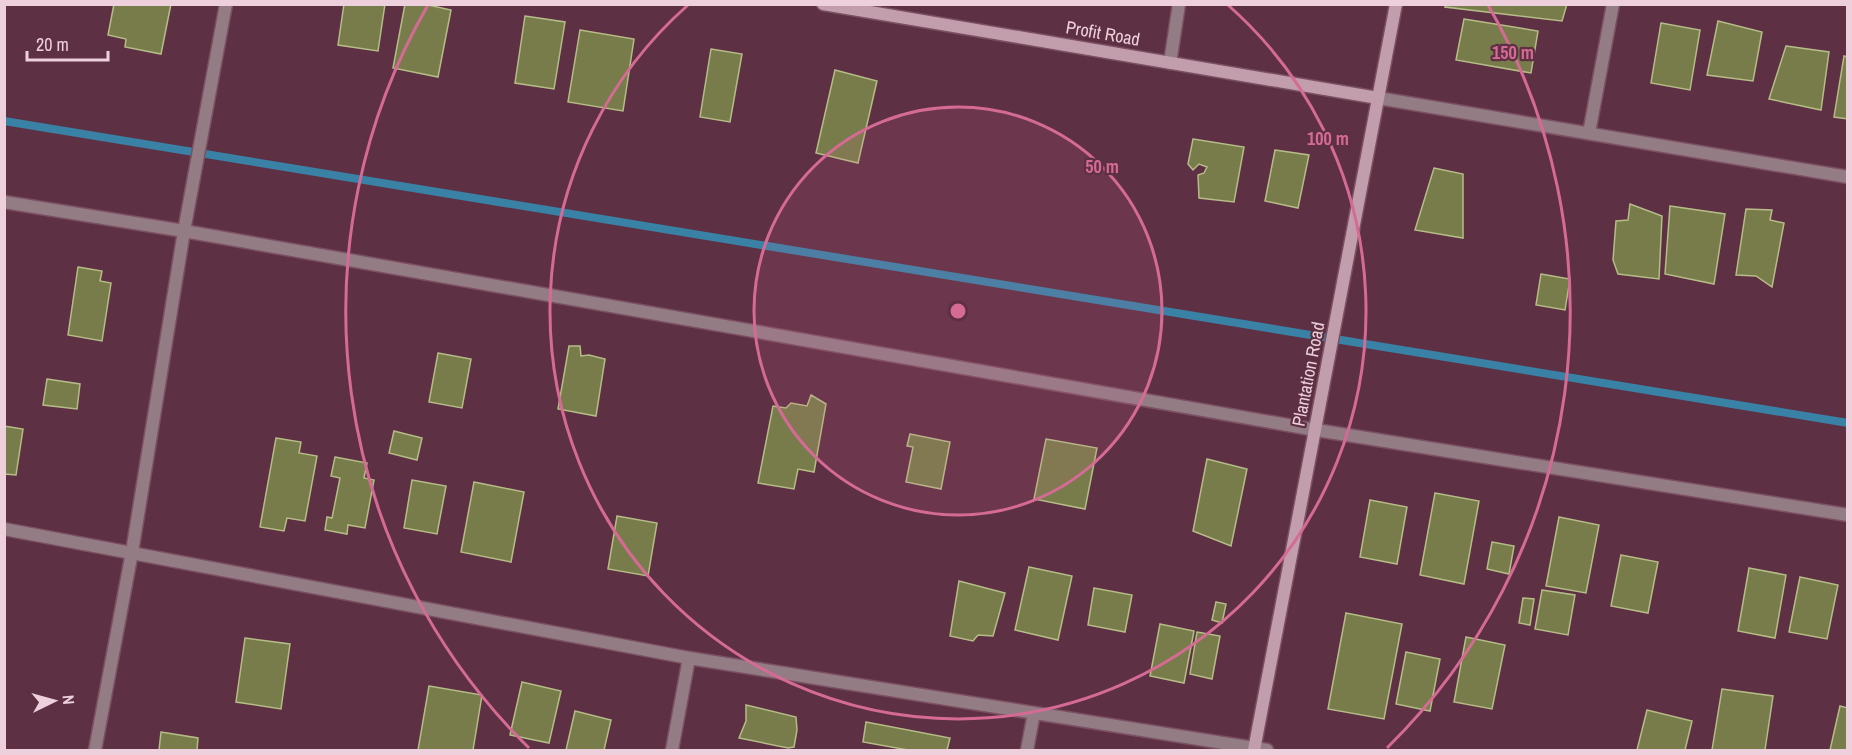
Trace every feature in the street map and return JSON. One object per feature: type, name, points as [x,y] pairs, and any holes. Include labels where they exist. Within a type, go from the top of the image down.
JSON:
[{"type":"street","points":[[95,750],[132,552],[184,231],[226,4]]},
{"type":"street","name":"Profit Road","points":[[823,4],[1378,98]]},
{"type":"street","points":[[1170,63],[1179,4]]},
{"type":"street","name":"Plantation Road","points":[[1259,750],[1396,4]]},
{"type":"street","points":[[1589,133],[1613,4]]},
{"type":"street","points":[[1378,98],[1848,177]]},
{"type":"street","points":[[4,202],[184,231],[1316,430],[1848,515]]},
{"type":"street","points":[[4,529],[689,658],[1259,750]]},
{"type":"street","points":[[672,750],[689,658]]},
{"type":"street","points":[[1027,750],[1034,713]]},
{"type":"building","points":[[114,4],[171,4],[161,54],[125,47],[126,39],[108,35]]},
{"type":"building","points":[[344,4],[385,4],[378,51],[338,45]]},
{"type":"building","points":[[405,4],[424,4],[451,10],[438,77],[393,68]]},
{"type":"building","points":[[1446,4],[1567,4],[1562,21],[1445,7]]},
{"type":"building","points":[[525,16],[565,22],[554,89],[515,83]]},
{"type":"building","points":[[1464,19],[1538,31],[1531,73],[1456,60]]},
{"type":"building","points":[[1718,21],[1762,32],[1753,81],[1707,75]]},
{"type":"building","points":[[1661,23],[1700,30],[1690,90],[1651,83]]},
{"type":"building","points":[[580,30],[634,39],[623,111],[568,102]]},
{"type":"building","points":[[1786,46],[1829,52],[1821,110],[1769,99]]},
{"type":"building","points":[[711,49],[742,54],[730,122],[700,117]]},
{"type":"building","points":[[1844,56],[1848,57],[1848,119],[1834,117]]},
{"type":"building","points":[[835,70],[877,81],[858,163],[816,153]]},
{"type":"building","points":[[1193,139],[1244,147],[1234,202],[1199,198],[1198,175],[1204,173],[1207,167],[1199,164],[1193,170],[1188,164]]},
{"type":"building","points":[[1275,150],[1309,155],[1298,208],[1265,201]]},
{"type":"building","points":[[1434,168],[1463,174],[1463,238],[1415,230]]},
{"type":"building","points":[[1630,204],[1662,216],[1659,279],[1618,274],[1613,260],[1616,221],[1628,220]]},
{"type":"building","points":[[1670,206],[1725,214],[1714,284],[1665,274]]},
{"type":"building","points":[[1746,209],[1772,210],[1770,220],[1784,223],[1772,287],[1756,276],[1736,275]]},
{"type":"building","points":[[78,267],[102,271],[100,281],[111,283],[102,341],[68,335]]},
{"type":"building","points":[[1541,274],[1570,279],[1565,310],[1536,305]]},
{"type":"building","points":[[569,346],[580,346],[581,356],[589,355],[605,359],[596,416],[558,409]]},
{"type":"building","points":[[438,353],[471,359],[462,408],[429,402]]},
{"type":"building","points":[[47,379],[80,384],[77,409],[43,405]]},
{"type":"building","points":[[811,395],[826,404],[814,472],[798,469],[794,489],[758,483],[773,406],[786,408],[791,403],[807,406]]},
{"type":"building","points":[[4,426],[23,429],[16,475],[4,474]]},
{"type":"building","points":[[394,431],[422,438],[417,460],[389,453]]},
{"type":"building","points":[[910,434],[950,442],[941,489],[906,482],[913,447],[907,446]]},
{"type":"building","points":[[276,438],[301,442],[299,453],[317,456],[305,521],[287,518],[284,531],[260,527]]},
{"type":"building","points":[[1046,439],[1097,448],[1085,509],[1034,499]]},
{"type":"building","points":[[335,457],[367,463],[364,478],[374,480],[365,528],[348,525],[347,534],[325,530],[327,517],[332,518],[340,478],[331,476]]},
{"type":"building","points":[[1207,459],[1247,469],[1231,546],[1193,531]]},
{"type":"building","points":[[412,480],[446,486],[437,534],[404,528]]},
{"type":"building","points":[[474,482],[524,492],[511,562],[461,552]]},
{"type":"building","points":[[1435,493],[1479,501],[1464,584],[1420,575]]},
{"type":"building","points":[[1370,500],[1407,507],[1397,564],[1360,557]]},
{"type":"building","points":[[617,516],[657,523],[648,576],[608,569]]},
{"type":"building","points":[[1559,517],[1599,525],[1586,593],[1546,586]]},
{"type":"building","points":[[1492,542],[1514,546],[1509,574],[1487,569]]},
{"type":"building","points":[[1621,555],[1658,562],[1648,613],[1611,606]]},
{"type":"building","points":[[1029,567],[1072,576],[1058,640],[1015,630]]},
{"type":"building","points":[[1749,568],[1786,575],[1775,638],[1738,631]]},
{"type":"building","points":[[1800,577],[1838,585],[1827,639],[1789,632]]},
{"type":"building","points":[[959,581],[1005,593],[993,636],[978,635],[973,641],[950,636]]},
{"type":"building","points":[[1094,588],[1132,595],[1125,632],[1088,625]]},
{"type":"building","points":[[1542,590],[1575,595],[1568,635],[1535,629]]},
{"type":"building","points":[[1523,598],[1534,599],[1530,625],[1519,623]]},
{"type":"building","points":[[1216,602],[1226,604],[1222,623],[1212,620]]},
{"type":"building","points":[[1346,613],[1402,624],[1384,719],[1328,709]]},
{"type":"building","points":[[1160,624],[1194,631],[1184,683],[1150,676]]},
{"type":"building","points":[[1197,632],[1220,636],[1212,679],[1190,674]]},
{"type":"building","points":[[1466,637],[1505,645],[1492,709],[1454,702]]},
{"type":"building","points":[[245,638],[290,644],[281,709],[236,702]]},
{"type":"building","points":[[1406,652],[1440,659],[1430,711],[1396,704]]},
{"type":"building","points":[[522,682],[561,691],[549,743],[510,735]]},
{"type":"building","points":[[429,686],[482,695],[473,750],[418,750]]},
{"type":"building","points":[[1722,689],[1773,696],[1765,750],[1712,750]]},
{"type":"building","points":[[746,705],[796,717],[797,730],[794,747],[788,748],[739,738],[746,721]]},
{"type":"building","points":[[1840,706],[1848,708],[1848,750],[1830,750]]},
{"type":"building","points":[[1647,710],[1692,721],[1685,750],[1637,750]]},
{"type":"building","points":[[575,711],[611,720],[604,750],[566,750]]},
{"type":"building","points":[[866,722],[950,738],[947,750],[908,750],[863,742]]},
{"type":"building","points":[[161,732],[198,738],[197,750],[159,750]]},
{"type":"waterway","points":[[4,121],[1848,423]]}]
